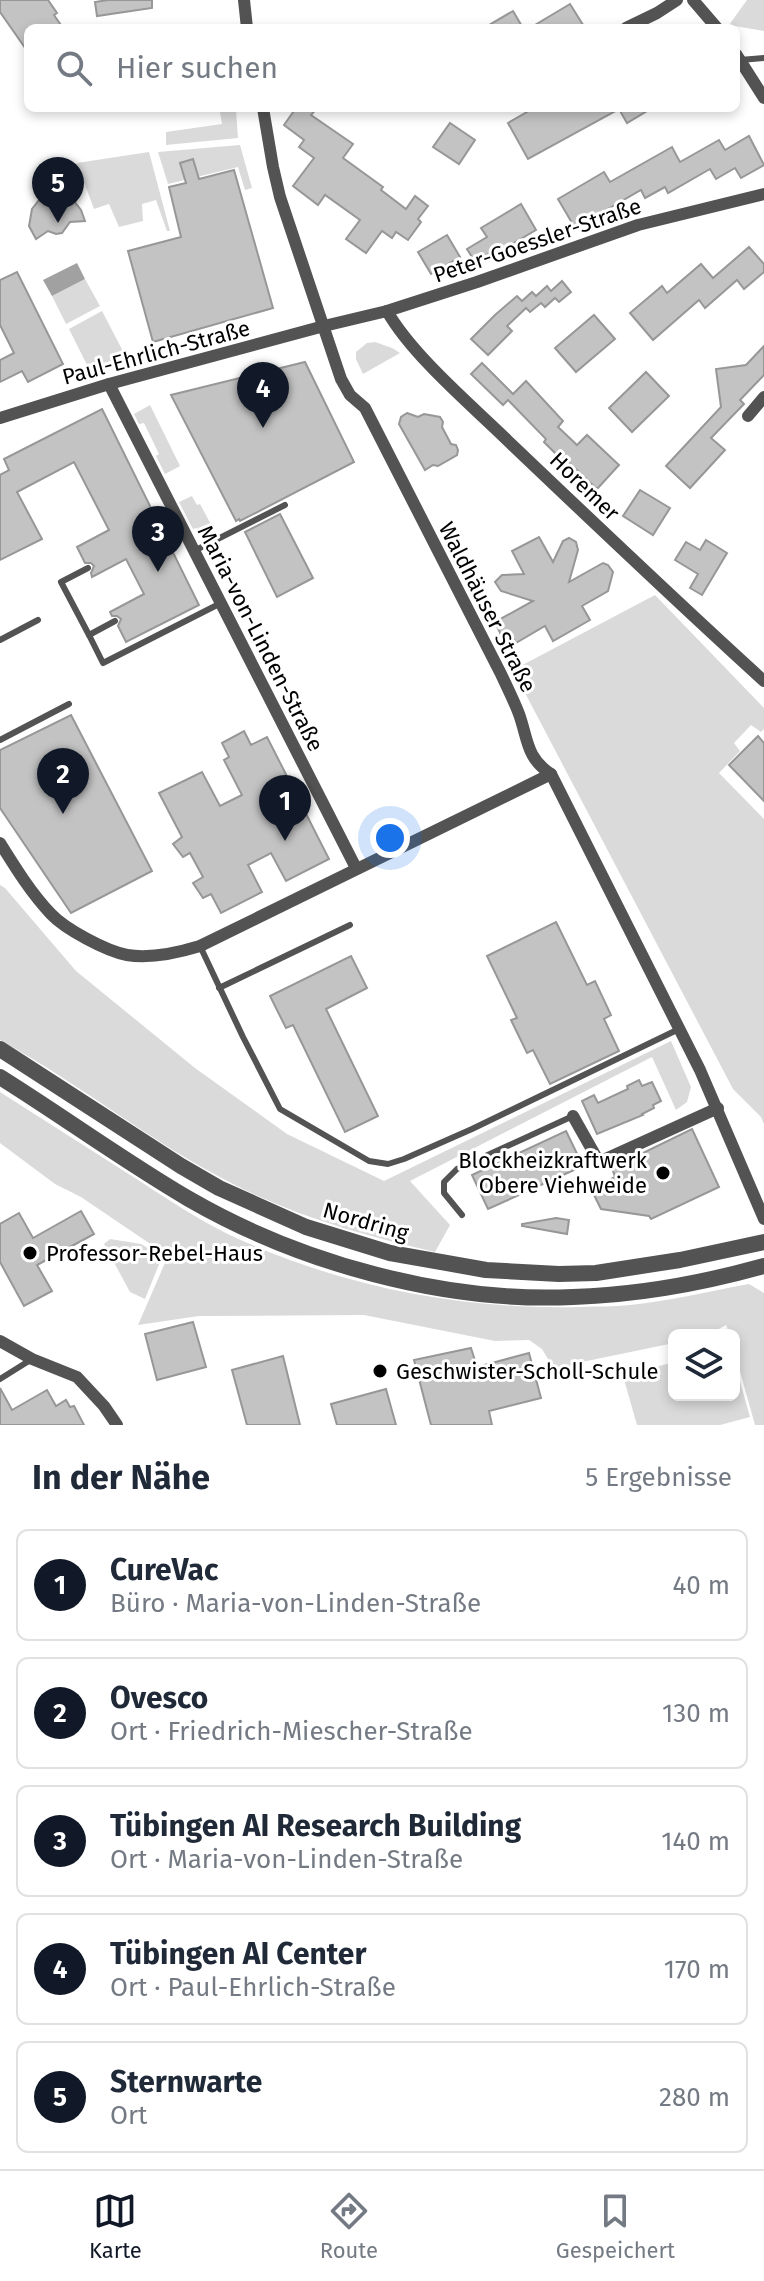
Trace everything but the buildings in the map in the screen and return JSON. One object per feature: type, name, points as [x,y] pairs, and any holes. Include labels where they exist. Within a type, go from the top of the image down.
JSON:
[{"type":"street","points":[[244,0],[247,24]]},
{"type":"street","points":[[634,24],[677,0]]},
{"type":"street","points":[[693,0],[714,24]]},
{"type":"street","points":[[740,60],[764,98]]},
{"type":"street","name":"Waldhäuser Straße","points":[[264,112],[280,197],[341,379],[350,395],[365,408],[501,674],[537,765],[551,774],[680,1029],[718,1108],[764,1219]]},
{"type":"street","name":"Peter-Goessler-Straße","points":[[324,326],[387,311],[638,225],[764,194]]},
{"type":"street","name":"Horemer","points":[[387,311],[401,333],[444,378],[665,592],[764,681]]},
{"type":"street","name":"Paul-Ehrlich-Straße","points":[[0,418],[109,384],[324,326]]},
{"type":"street","name":"Maria-von-Linden-Straße","points":[[109,384],[356,868]]},
{"type":"street","points":[[748,416],[764,397]]},
{"type":"street","points":[[0,843],[52,915],[84,938],[126,955],[157,955],[200,946],[551,774]]},
{"type":"street","name":"Nordring","points":[[0,1049],[219,1188],[306,1227],[390,1253],[486,1270],[596,1273],[680,1260],[764,1242]]},
{"type":"street","points":[[0,1077],[126,1161],[246,1229],[316,1256],[385,1276],[489,1294],[573,1297],[687,1284],[764,1266]]},
{"type":"street","points":[[573,1116],[599,1162],[718,1108]]},
{"type":"street","points":[[0,1341],[32,1359],[77,1377],[117,1425]]},
{"type":"lane","points":[[740,57],[764,58]]},
{"type":"lane","points":[[194,551],[285,505]]},
{"type":"lane","points":[[88,568],[61,582],[103,663],[221,603]]},
{"type":"lane","points":[[0,640],[38,620]]},
{"type":"lane","points":[[89,635],[115,621]]},
{"type":"lane","points":[[0,740],[69,704]]},
{"type":"lane","points":[[219,988],[350,925]]},
{"type":"lane","points":[[200,946],[280,1109],[379,1164],[404,1159],[472,1129],[680,1029]]},
{"type":"lane","points":[[462,1215],[444,1193],[444,1182],[457,1169],[573,1116]]},
{"type":"lane","points":[[0,1379],[32,1359]]},
{"type":"shaded area","points":[[747,0],[764,0],[764,31],[730,24]]},
{"type":"shaded area","points":[[220,112],[236,112],[238,138],[166,145],[166,132],[222,124]]},
{"type":"shaded area","points":[[240,145],[252,188],[245,190],[238,167],[168,184],[158,152]]},
{"type":"shaded area","points":[[149,152],[170,231],[167,231],[156,200],[142,204],[143,221],[119,227],[109,204],[94,209],[77,163]]},
{"type":"shaded area","points":[[77,263],[85,279],[52,296],[43,280]]},
{"type":"shaded area","points":[[85,279],[100,306],[66,324],[52,296]]},
{"type":"shaded area","points":[[102,311],[126,357],[88,367],[69,329]]},
{"type":"shaded area","points":[[375,342],[400,353],[363,374],[356,352],[367,343]]},
{"type":"shaded area","points":[[150,405],[180,466],[165,474],[144,423],[139,424],[134,414]]},
{"type":"shaded area","points":[[192,496],[197,505],[200,504],[215,532],[202,539],[179,502]]},
{"type":"shaded area","points":[[655,595],[764,708],[764,729],[761,732],[751,725],[734,743],[740,751],[719,773],[764,819],[764,1124],[733,1089],[513,670]]},
{"type":"shaded area","points":[[0,885],[76,971],[195,1068],[287,1134],[384,1181],[671,1041],[691,1087],[687,1102],[676,1110],[652,1057],[410,1181],[450,1225],[435,1252],[332,1224],[258,1196],[203,1168],[0,1040]]},
{"type":"shaded area","points":[[0,1092],[216,1228],[324,1272],[408,1293],[494,1305],[581,1307],[630,1305],[749,1284],[764,1293],[764,1425],[755,1425],[740,1371],[740,1329],[728,1329],[726,1325],[719,1329],[668,1329],[668,1344],[582,1362],[561,1373],[554,1369],[542,1349],[529,1340],[495,1341],[364,1315],[199,1316],[138,1325],[168,1256],[81,1197],[55,1184],[0,1143]]},
{"type":"shaded area","points":[[110,1239],[141,1244],[162,1257],[145,1299],[130,1292],[104,1244]]},
{"type":"shaded area","points":[[668,1364],[668,1401],[740,1401],[740,1381],[750,1417],[720,1425],[637,1425],[623,1376]]},
{"type":"place","name":"Sternwarte","points":[[58,223]]},
{"type":"place","name":"Tübingen AI Center","points":[[263,428]]},
{"type":"place","name":"Tübingen AI Research Building","points":[[158,572]]},
{"type":"place","name":"Ovesco","points":[[63,814]]},
{"type":"place","name":"CureVac","points":[[285,841]]},
{"type":"place","name":"Blockheizkraftwerk Obere Viehweide","points":[[663,1173]]},
{"type":"place","name":"Professor-Rebel-Haus","points":[[30,1253]]},
{"type":"place","name":"Geschwister-Scholl-Schule","points":[[380,1371]]}]
